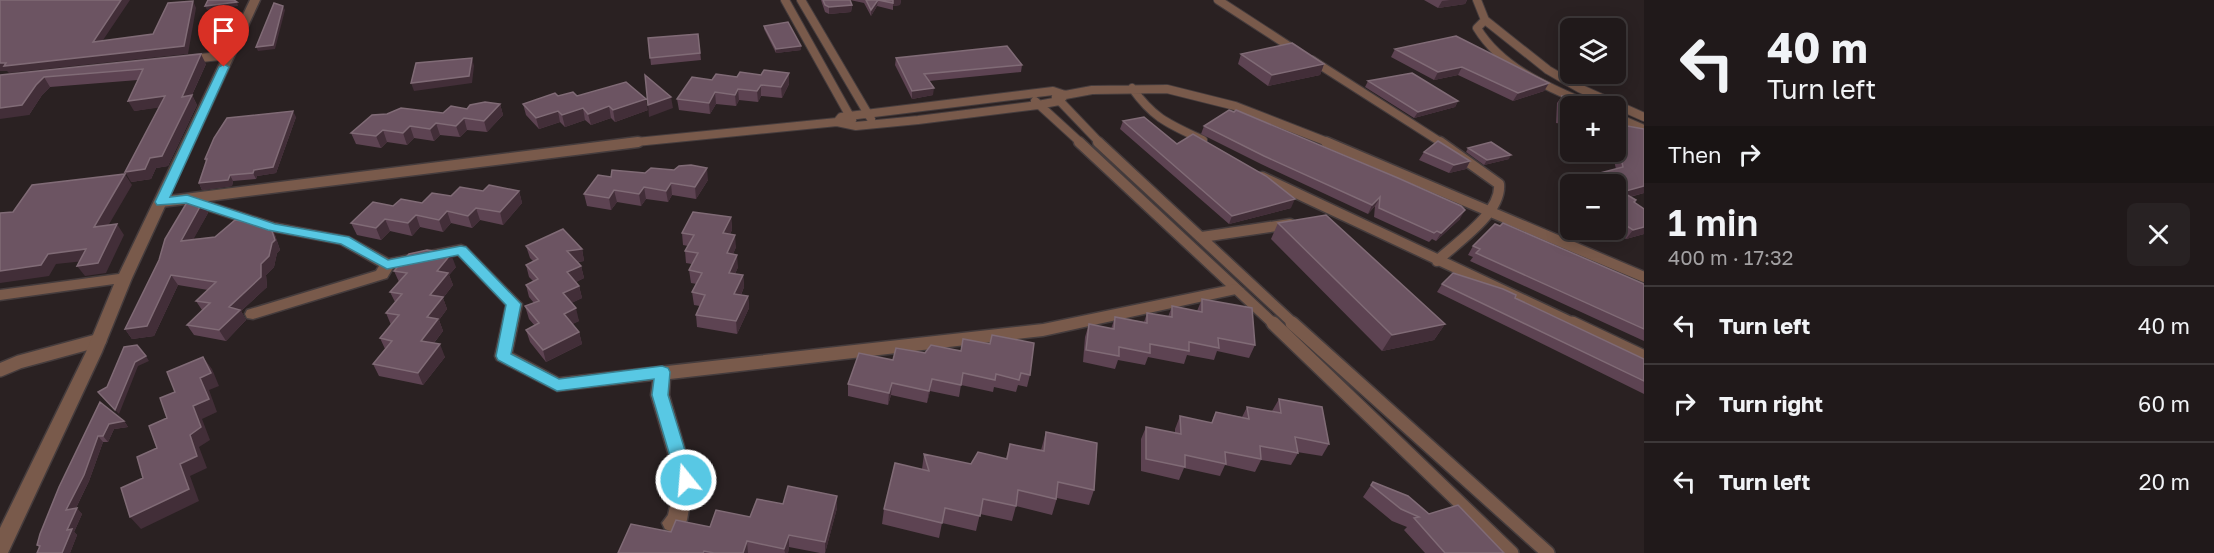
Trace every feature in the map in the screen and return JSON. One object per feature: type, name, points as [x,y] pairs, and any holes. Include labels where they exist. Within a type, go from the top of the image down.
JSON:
[{"type":"street","points":[[0,549],[255,0]]},
{"type":"street","points":[[187,199],[273,227],[344,240],[387,264],[461,250],[514,304],[503,356],[557,385],[1044,330],[1236,289]]},
{"type":"street","points":[[253,314],[382,274],[387,264]]},
{"type":"street","points":[[0,295],[124,278]]},
{"type":"street","points":[[662,372],[660,395],[686,480],[677,520],[672,523]]},
{"type":"lane","points":[[785,0],[856,126]]},
{"type":"lane","points":[[801,0],[874,124]]},
{"type":"lane","points":[[1218,0],[1499,184],[1500,194],[1491,212],[1437,261]]},
{"type":"lane","points":[[1478,0],[1485,20],[1548,70],[1579,88],[1644,117]]},
{"type":"lane","points":[[1485,20],[1477,28],[1480,36],[1506,60],[1569,96]]},
{"type":"lane","points":[[185,60],[230,55]]},
{"type":"lane","points":[[1132,88],[1148,109],[1162,121],[1214,147]]},
{"type":"lane","points":[[837,122],[841,117],[868,113],[1029,94],[1058,96],[1092,90],[1167,89],[1198,95],[1276,121],[1644,277]]},
{"type":"lane","points":[[1029,94],[1512,553]]},
{"type":"lane","points":[[161,202],[645,141],[837,122],[856,126],[1038,105],[1058,96]]},
{"type":"lane","points":[[1058,96],[1098,142],[1320,349],[1548,553]]},
{"type":"lane","points":[[1626,121],[1644,129]]},
{"type":"lane","points":[[1247,170],[1340,216],[1644,357]]},
{"type":"lane","points":[[1329,218],[1340,216]]},
{"type":"lane","points":[[1202,237],[1306,221]]},
{"type":"lane","points":[[0,370],[19,362],[99,340]]},
{"type":"building","points":[[0,0],[121,0],[93,42],[153,34],[168,3],[193,1],[184,46],[4,66],[6,63],[0,63]]},
{"type":"building","points":[[208,0],[234,0],[237,2],[205,6]]},
{"type":"building","points":[[823,0],[850,0],[852,5],[829,7]]},
{"type":"building","points":[[866,0],[878,0],[871,10]]},
{"type":"building","points":[[274,3],[283,6],[273,45],[256,47]]},
{"type":"building","points":[[788,22],[801,46],[776,49],[764,26]]},
{"type":"building","points":[[698,34],[700,53],[650,58],[648,38]]},
{"type":"building","points":[[1456,36],[1549,83],[1518,93],[1462,67],[1438,72],[1395,49]]},
{"type":"building","points":[[1292,43],[1324,64],[1272,75],[1241,54]]},
{"type":"building","points":[[1007,46],[1022,65],[924,74],[934,88],[912,91],[896,58]]},
{"type":"building","points":[[201,54],[182,97],[192,95],[162,156],[150,158],[145,169],[125,172],[165,96],[128,101],[143,69],[44,77],[22,105],[0,108],[0,75]]},
{"type":"building","points":[[472,58],[469,76],[411,83],[416,63]]},
{"type":"building","points":[[764,70],[789,73],[781,87],[761,85],[757,91],[738,89],[735,95],[715,92],[709,103],[677,99],[692,77],[712,80],[716,74],[737,77],[740,72],[761,75]]},
{"type":"building","points":[[1412,73],[1458,101],[1418,112],[1368,81]]},
{"type":"building","points":[[645,75],[671,97],[648,105]]},
{"type":"building","points":[[626,82],[646,99],[613,110],[609,106],[588,114],[583,108],[562,115],[558,111],[536,118],[523,104],[555,93],[558,96],[573,92],[577,96]]},
{"type":"building","points":[[485,102],[500,104],[484,121],[464,118],[456,126],[436,123],[430,129],[410,126],[403,133],[383,130],[376,136],[351,133],[372,115],[387,114],[401,108],[443,113],[451,106],[467,109],[470,105]]},
{"type":"building","points":[[1229,110],[1234,112],[1236,110],[1398,178],[1461,206],[1465,210],[1441,233],[1437,231],[1434,233],[1379,208],[1380,197],[1372,205],[1204,126]]},
{"type":"building","points":[[293,111],[273,167],[254,170],[253,173],[230,175],[228,180],[199,183],[207,159],[205,159],[214,138],[227,118]]},
{"type":"building","points":[[1144,117],[1177,144],[1193,134],[1266,176],[1295,199],[1232,216],[1123,121]]},
{"type":"building","points":[[1626,126],[1644,129],[1644,186],[1626,191],[1626,174],[1596,174],[1623,167],[1622,162],[1626,162]]},
{"type":"building","points":[[1438,141],[1470,161],[1454,165],[1424,152]]},
{"type":"building","points":[[1491,142],[1511,155],[1487,160],[1468,148]]},
{"type":"building","points":[[691,165],[707,168],[695,187],[671,183],[666,191],[644,187],[639,194],[614,190],[609,198],[584,194],[598,175],[611,177],[612,170],[645,173],[651,168],[674,170],[679,166]]},
{"type":"building","points":[[125,174],[94,227],[117,224],[98,263],[77,266],[86,249],[48,254],[41,265],[0,271],[0,213],[13,212],[32,185]]},
{"type":"building","points":[[489,185],[519,191],[500,212],[476,208],[468,216],[447,211],[439,220],[416,215],[408,223],[385,219],[376,228],[351,223],[373,202],[393,206],[401,199],[422,203],[432,193],[451,196],[460,187],[483,191]]},
{"type":"building","points":[[1626,194],[1636,200],[1634,202],[1644,209],[1644,227],[1633,230],[1626,225]]},
{"type":"building","points":[[189,199],[202,203],[181,241],[215,237],[235,220],[270,225],[275,240],[269,256],[261,264],[261,277],[229,307],[240,310],[219,330],[187,325],[210,303],[196,301],[216,282],[171,275],[147,326],[125,329],[159,260],[165,239]]},
{"type":"building","points":[[693,212],[731,217],[723,233],[735,235],[727,253],[737,255],[729,273],[743,275],[734,294],[748,296],[736,321],[696,315],[705,295],[692,292],[702,273],[689,270],[698,253],[685,251],[694,235],[682,233]]},
{"type":"building","points":[[1326,215],[1445,324],[1392,335],[1278,223]]},
{"type":"building","points":[[1503,223],[1644,284],[1644,329],[1476,253],[1480,249],[1473,246],[1495,224],[1500,226]]},
{"type":"building","points":[[563,229],[582,249],[567,251],[581,266],[567,272],[579,286],[563,293],[576,308],[564,314],[579,332],[543,350],[526,330],[539,323],[525,306],[539,301],[526,285],[538,279],[526,265],[538,259],[526,246]]},
{"type":"building","points":[[427,250],[451,254],[437,271],[448,273],[430,295],[443,297],[427,317],[438,319],[421,341],[440,344],[418,373],[373,364],[392,341],[380,338],[399,315],[386,313],[402,294],[390,292],[407,273],[394,271],[409,254]]},
{"type":"building","points":[[1453,273],[1503,289],[1516,295],[1515,298],[1644,359],[1644,381],[1442,284]]},
{"type":"building","points":[[1202,299],[1252,308],[1255,345],[1218,338],[1219,348],[1189,342],[1189,351],[1150,344],[1150,353],[1119,347],[1119,356],[1086,350],[1089,324],[1114,329],[1115,317],[1147,323],[1147,313],[1172,317],[1172,306],[1202,312]]},
{"type":"building","points":[[992,335],[1034,343],[1030,375],[1021,373],[1019,380],[996,374],[995,380],[963,373],[961,385],[932,379],[929,391],[892,383],[889,393],[848,384],[859,353],[893,360],[896,348],[925,353],[931,345],[961,351],[963,339],[990,344]]},
{"type":"building","points":[[137,345],[146,356],[135,362],[115,410],[98,392],[107,387],[124,347]]},
{"type":"building","points":[[203,357],[211,373],[200,378],[209,399],[193,406],[201,427],[190,435],[197,456],[180,464],[189,489],[130,517],[121,488],[143,478],[137,457],[157,448],[149,426],[167,418],[160,398],[175,392],[167,372]]},
{"type":"building","points":[[1279,399],[1322,407],[1329,444],[1295,437],[1298,453],[1260,446],[1261,459],[1225,452],[1226,464],[1185,455],[1185,467],[1146,459],[1146,427],[1181,434],[1180,416],[1212,423],[1216,412],[1249,419],[1247,407],[1281,413]]},
{"type":"building","points":[[100,402],[124,421],[109,424],[103,436],[98,436],[84,475],[66,510],[77,508],[67,530],[72,529],[62,553],[37,553],[40,546],[37,545],[40,534],[59,487]]},
{"type":"building","points":[[1046,432],[1097,443],[1094,490],[1058,482],[1056,499],[1018,490],[1016,506],[983,499],[980,516],[945,508],[942,523],[884,509],[895,463],[929,471],[924,454],[971,464],[978,452],[1007,459],[1010,444],[1044,451]]},
{"type":"building","points":[[1373,482],[1408,496],[1429,514],[1458,505],[1504,553],[1445,553],[1414,518],[1419,517],[1401,509],[1371,485]]},
{"type":"building","points":[[788,486],[837,496],[825,542],[789,535],[784,549],[747,541],[743,553],[704,551],[703,553],[618,553],[631,524],[671,532],[676,520],[710,527],[716,510],[750,517],[757,499],[783,504]]},
{"type":"route","points":[[224,67],[161,202],[187,199],[273,227],[344,240],[387,264],[461,250],[514,304],[503,356],[557,385],[662,372],[660,395],[686,480]]}]
